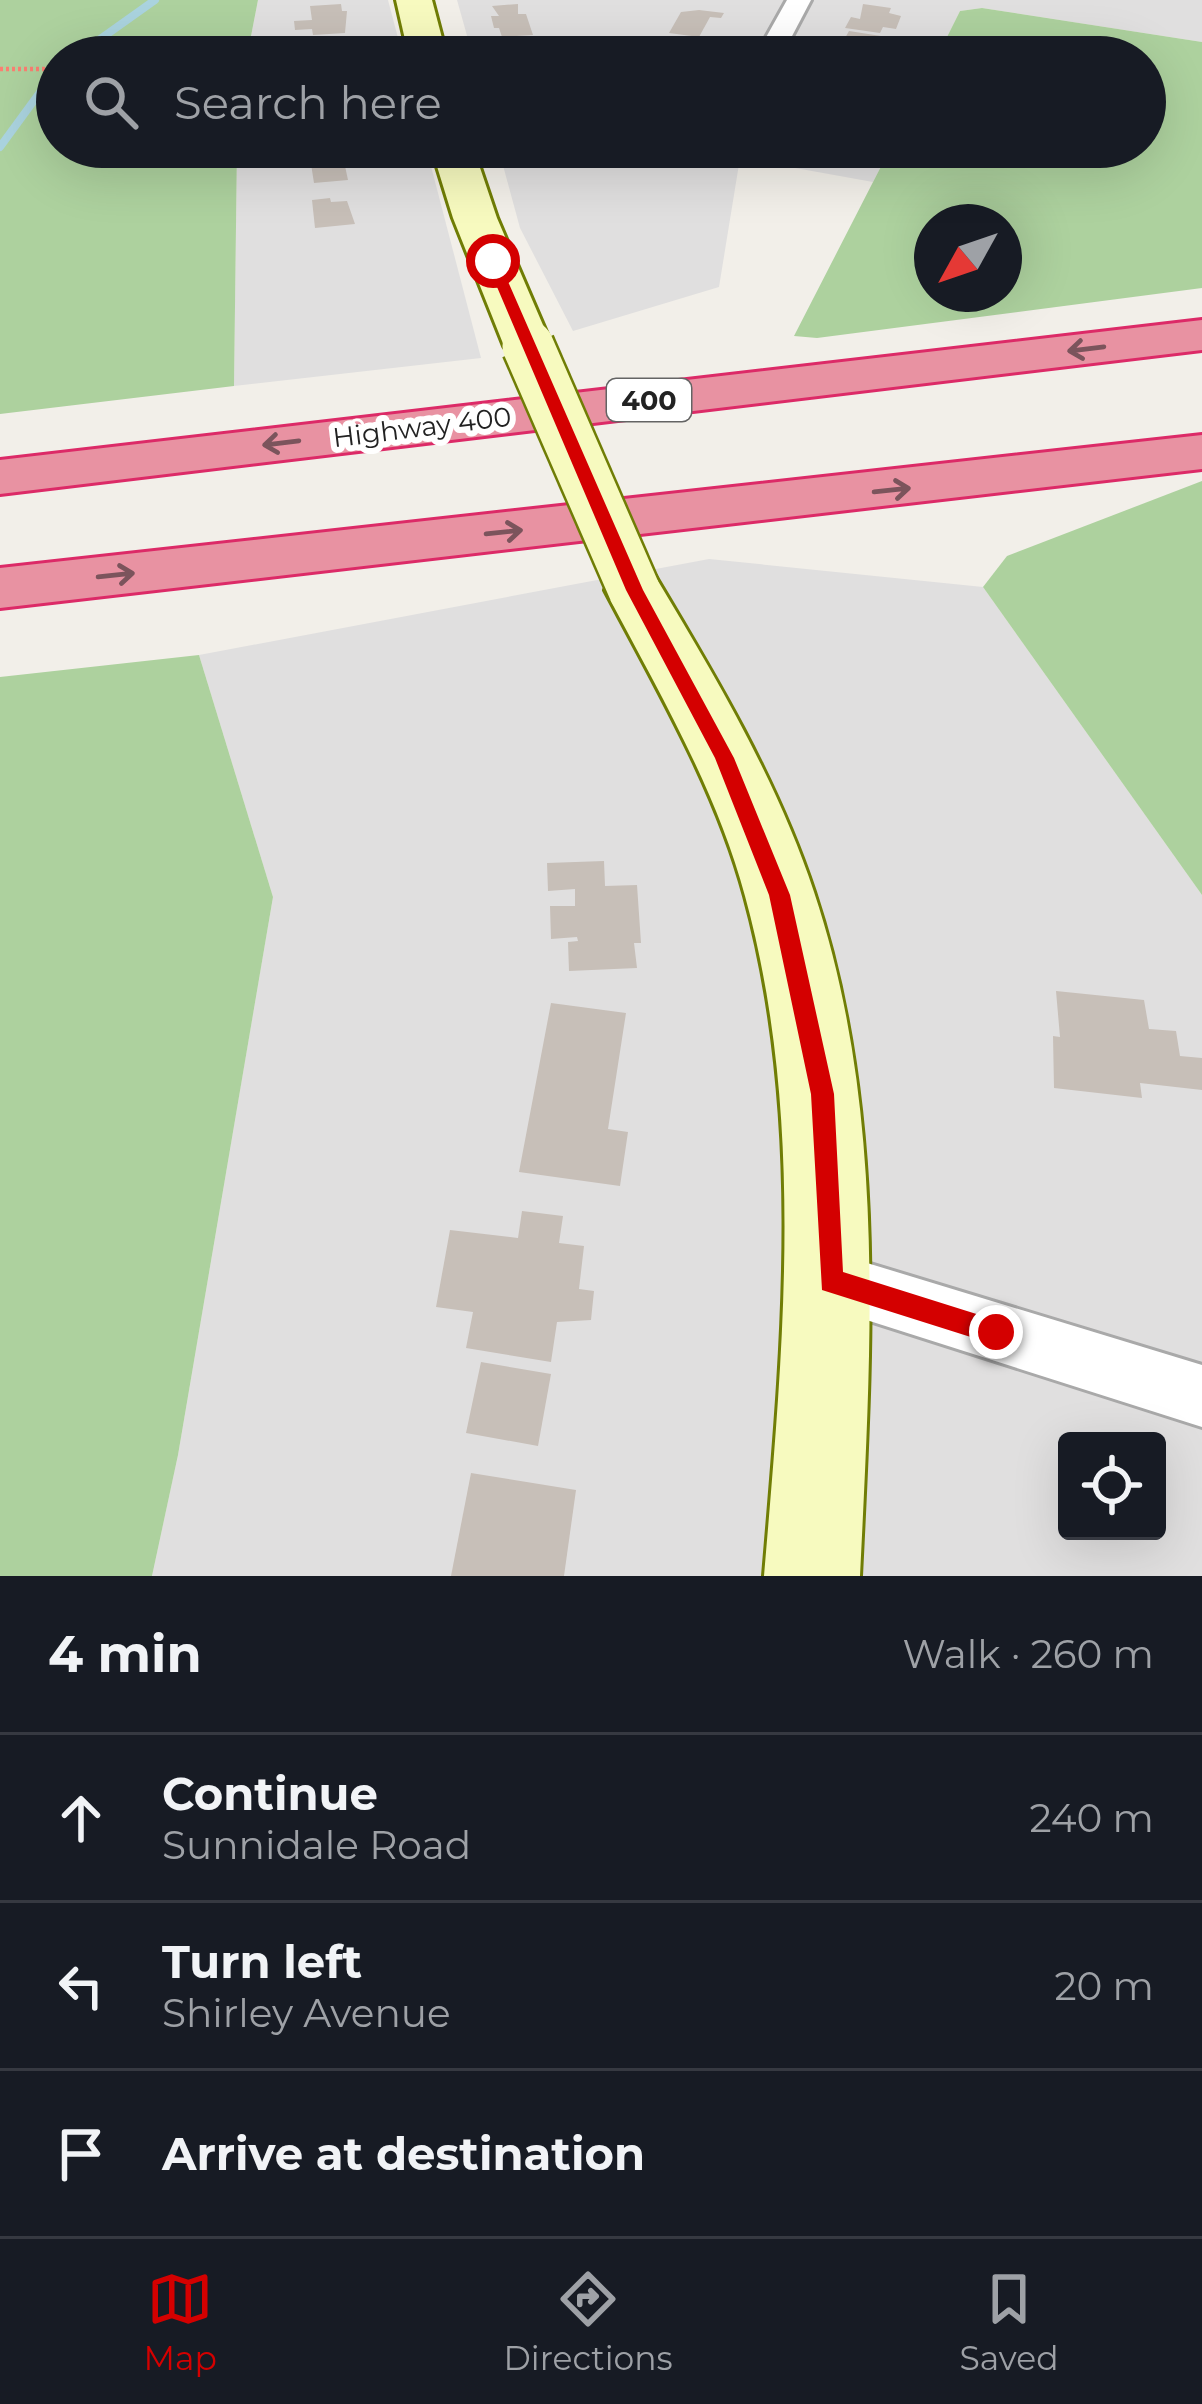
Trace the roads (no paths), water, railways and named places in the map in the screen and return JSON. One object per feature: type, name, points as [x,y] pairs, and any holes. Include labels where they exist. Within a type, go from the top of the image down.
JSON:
[{"type":"highway","name":"Highway 400","points":[[0,477],[1202,335]]},
{"type":"highway","points":[[0,588],[1202,452]]},
{"type":"main road","points":[[414,0],[423,36]]},
{"type":"main road","points":[[459,168],[528,346],[634,590],[724,758],[779,895],[822,1094],[831,1281],[812,1576]]},
{"type":"street","points":[[779,36],[799,0]]},
{"type":"street","points":[[831,1281],[1202,1396]]},
{"type":"waterway","points":[[104,36],[155,0]]},
{"type":"waterway","points":[[0,147],[36,98]]}]
